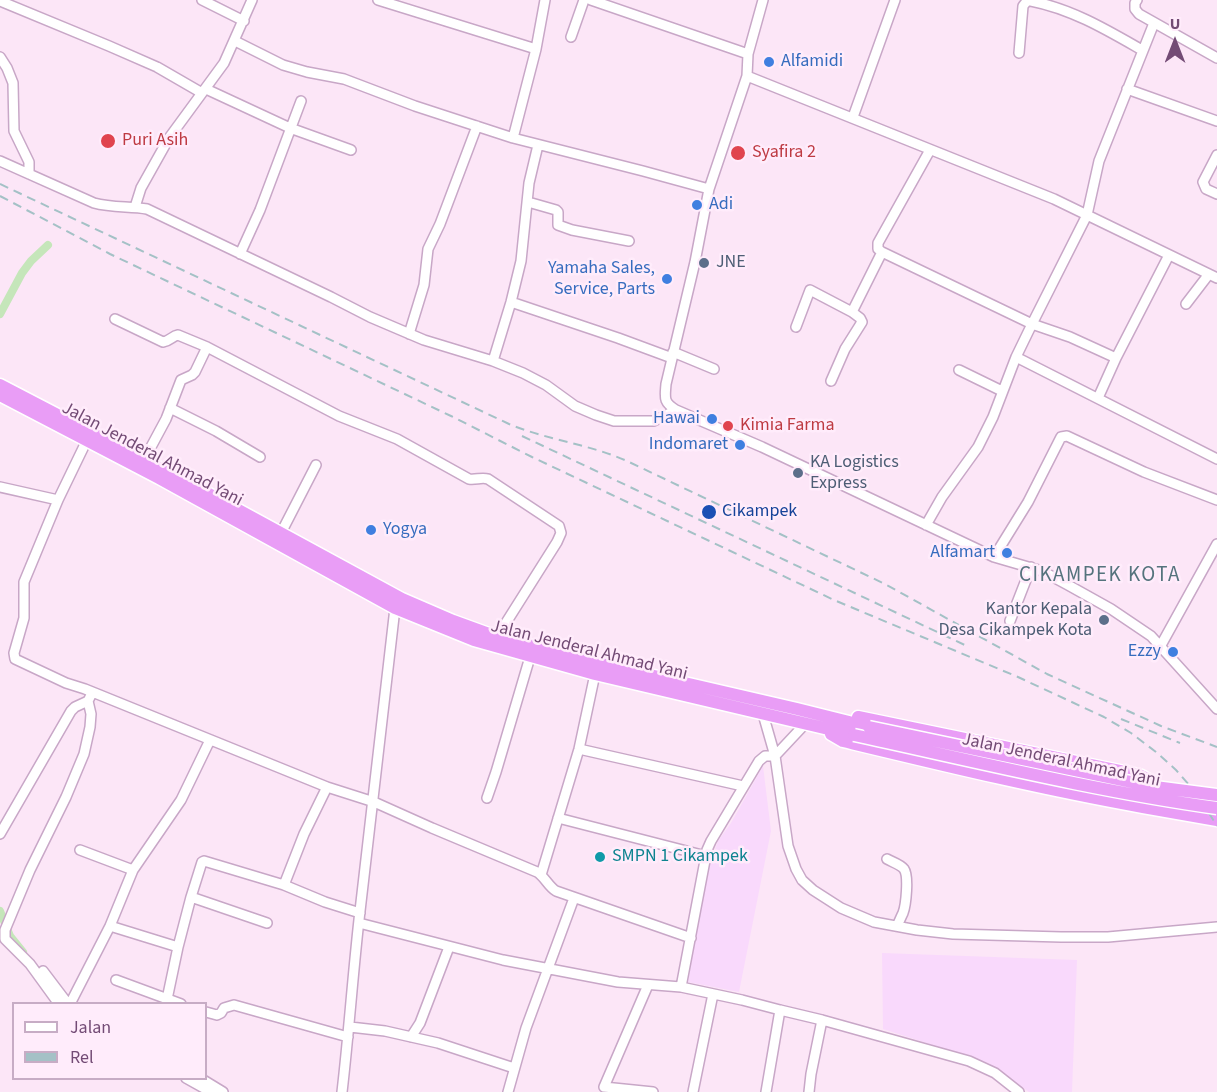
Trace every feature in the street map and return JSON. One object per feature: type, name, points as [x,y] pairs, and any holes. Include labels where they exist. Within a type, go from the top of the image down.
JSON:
[{"type":"highway","name":"Jalan Jenderal Ahmad Yani","points":[[0,385],[281,533],[398,603],[497,637],[869,727],[1155,787],[1217,795]]},
{"type":"highway","name":"Jalan Jenderal Ahmad Yani","points":[[0,395],[398,603],[474,640],[595,674],[823,729],[1106,789],[1217,808]]},
{"type":"highway","points":[[797,709],[843,714],[1139,775],[1149,779],[1152,784],[1152,796],[1143,807]]},
{"type":"highway","points":[[823,729],[843,741],[1019,783],[1217,820]]},
{"type":"street","points":[[202,0],[244,21]]},
{"type":"street","points":[[135,207],[141,188],[157,158],[224,63],[252,0]]},
{"type":"street","points":[[378,0],[536,49]]},
{"type":"street","points":[[513,138],[536,49],[545,0]]},
{"type":"street","points":[[571,37],[584,0]]},
{"type":"street","points":[[591,0],[748,54]]},
{"type":"street","points":[[763,0],[748,54],[747,75],[710,189],[666,384],[667,404],[994,557],[1042,571],[1111,609],[1151,636],[1217,709]]},
{"type":"street","points":[[853,117],[895,0]]},
{"type":"street","points":[[1137,0],[1136,12],[1217,58]]},
{"type":"street","points":[[0,1],[157,67],[204,91],[290,128],[351,150]]},
{"type":"street","points":[[1019,53],[1023,6],[1031,1],[1076,14],[1143,50]]},
{"type":"street","points":[[926,525],[942,497],[978,447],[993,417],[1016,357],[1087,215],[1099,161],[1154,23]]},
{"type":"street","points":[[235,41],[283,65],[344,79],[415,106],[513,138],[710,189]]},
{"type":"street","points":[[0,57],[13,84],[14,131],[29,162],[29,174]]},
{"type":"street","points":[[747,75],[1053,199],[1213,276],[1186,304]]},
{"type":"street","points":[[1127,89],[1217,121]]},
{"type":"street","points":[[240,254],[260,210],[301,101]]},
{"type":"street","points":[[409,334],[424,285],[428,249],[440,224],[477,126]]},
{"type":"street","points":[[493,361],[512,302],[521,261],[529,183],[538,145]]},
{"type":"street","points":[[930,150],[878,243],[878,249],[1032,324],[1116,358]]},
{"type":"street","points":[[1217,155],[1203,182],[1206,189],[1217,194]]},
{"type":"street","points":[[0,161],[94,203],[147,209],[370,317],[409,334],[523,373],[546,385],[575,405],[596,415],[614,421],[654,421],[676,410]]},
{"type":"street","points":[[528,202],[556,210],[558,225],[629,241]]},
{"type":"street","points":[[852,312],[882,252]]},
{"type":"street","points":[[1098,398],[1169,255]]},
{"type":"street","points":[[796,327],[810,290],[860,318],[862,322],[845,349],[831,381]]},
{"type":"street","points":[[512,302],[714,369]]},
{"type":"street","points":[[115,320],[163,342],[168,342],[178,335],[207,347],[339,416],[397,439],[469,479],[484,477],[488,479],[559,526],[561,533],[557,542],[497,637]]},
{"type":"street","points":[[144,460],[161,428],[181,380],[195,372],[207,347]]},
{"type":"street","points":[[1016,357],[1217,459]]},
{"type":"street","points":[[959,370],[1002,391]]},
{"type":"street","points":[[170,408],[216,431],[260,458]]},
{"type":"street","points":[[994,557],[1028,502],[1061,437],[1064,436],[1144,472],[1217,500]]},
{"type":"street","points":[[87,440],[58,500],[24,582],[24,618],[13,656],[15,659],[90,697],[210,740],[327,787],[374,802],[541,875],[556,891],[691,938]]},
{"type":"street","points":[[281,533],[316,465]]},
{"type":"street","points":[[0,487],[58,500]]},
{"type":"street","points":[[1160,647],[1217,544]]},
{"type":"street","points":[[1010,621],[1030,567]]},
{"type":"street","points":[[342,1092],[359,918],[398,603]]},
{"type":"street","points":[[487,798],[530,657]]},
{"type":"street","points":[[541,875],[579,749],[595,674]]},
{"type":"street","points":[[0,834],[70,711],[90,697]]},
{"type":"street","points":[[58,1002],[30,964],[5,939],[5,927],[84,754],[89,739],[91,720],[90,697]]},
{"type":"street","points":[[762,714],[775,756],[788,846],[796,869],[802,880],[820,895],[842,908],[874,922],[935,933],[1081,938],[1217,927]]},
{"type":"street","points":[[681,987],[706,856],[711,841],[759,761],[765,756],[775,756],[805,724]]},
{"type":"street","points":[[70,1002],[110,926],[133,870],[181,800],[210,740]]},
{"type":"street","points":[[579,749],[743,786]]},
{"type":"street","points":[[284,885],[304,834],[327,787]]},
{"type":"street","points":[[558,818],[706,856]]},
{"type":"street","points":[[80,850],[133,870]]},
{"type":"street","points":[[887,859],[902,867],[905,872],[903,913],[897,926]]},
{"type":"street","points":[[116,980],[167,1001],[191,897],[204,861],[284,885],[359,918],[485,956],[618,982],[681,987],[742,1000],[969,1061],[995,1073],[1019,1092]]},
{"type":"street","points":[[191,897],[267,923]]},
{"type":"street","points":[[508,1092],[548,968],[574,898]]},
{"type":"street","points":[[110,926],[178,947]]},
{"type":"street","points":[[411,1037],[420,1023],[449,946]]},
{"type":"street","points":[[43,971],[67,1002]]},
{"type":"street","points":[[648,985],[603,1089],[653,1092]]},
{"type":"street","points":[[693,1092],[713,994]]},
{"type":"street","points":[[207,1012],[218,1015],[224,1008],[234,1005],[349,1032],[385,1031],[459,1049],[514,1068]]},
{"type":"street","points":[[766,1092],[780,1010]]},
{"type":"street","points":[[809,1092],[822,1020]]},
{"type":"street","points":[[189,1080],[210,1092]]},
{"type":"street","points":[[203,1080],[223,1092]]},
{"type":"shaded area","points":[[763,766],[771,831],[739,992],[688,982],[707,872],[718,841],[731,823]]},
{"type":"shaded area","points":[[882,953],[1077,960],[1072,1092],[1029,1092],[988,1063],[883,1029]]},
{"type":"waterway","points":[[0,314],[22,273],[48,245]]},
{"type":"waterway","points":[[0,911],[10,936],[23,952]]},
{"type":"railway","points":[[0,184],[509,424],[598,450],[627,461],[885,584],[1047,674],[1161,726],[1217,747]]},
{"type":"railway","points":[[0,196],[110,254],[834,600],[1018,677],[1104,717],[1131,733],[1176,770],[1197,794],[1217,826]]},
{"type":"railway","points":[[522,436],[969,647]]},
{"type":"railway","points":[[1121,719],[1180,743]]},
{"type":"place","name":"Alfamidi","points":[[769,62]]},
{"type":"place","name":"Puri Asih","points":[[108,141]]},
{"type":"place","name":"Syafira 2","points":[[738,153]]},
{"type":"place","name":"Adi","points":[[697,205]]},
{"type":"place","name":"JNE","points":[[704,263]]},
{"type":"place","name":"Yamaha Sales, Service, Parts","points":[[667,279]]},
{"type":"place","name":"Hawai","points":[[712,419]]},
{"type":"place","name":"Kimia Farma","points":[[728,426]]},
{"type":"place","name":"Indomaret","points":[[740,445]]},
{"type":"place","name":"KA Logistics Express","points":[[798,473]]},
{"type":"place","name":"Cikampek","points":[[709,512]]},
{"type":"place","name":"Yogya","points":[[371,530]]},
{"type":"place","name":"Alfamart","points":[[1007,553]]},
{"type":"place","name":"Kantor Kepala Desa Cikampek Kota","points":[[1104,620]]},
{"type":"place","name":"Ezzy","points":[[1173,652]]},
{"type":"place","name":"SMPN 1 Cikampek","points":[[600,857]]},
{"type":"district","name":"CIKAMPEK KOTA","points":[[1100,576]]}]
